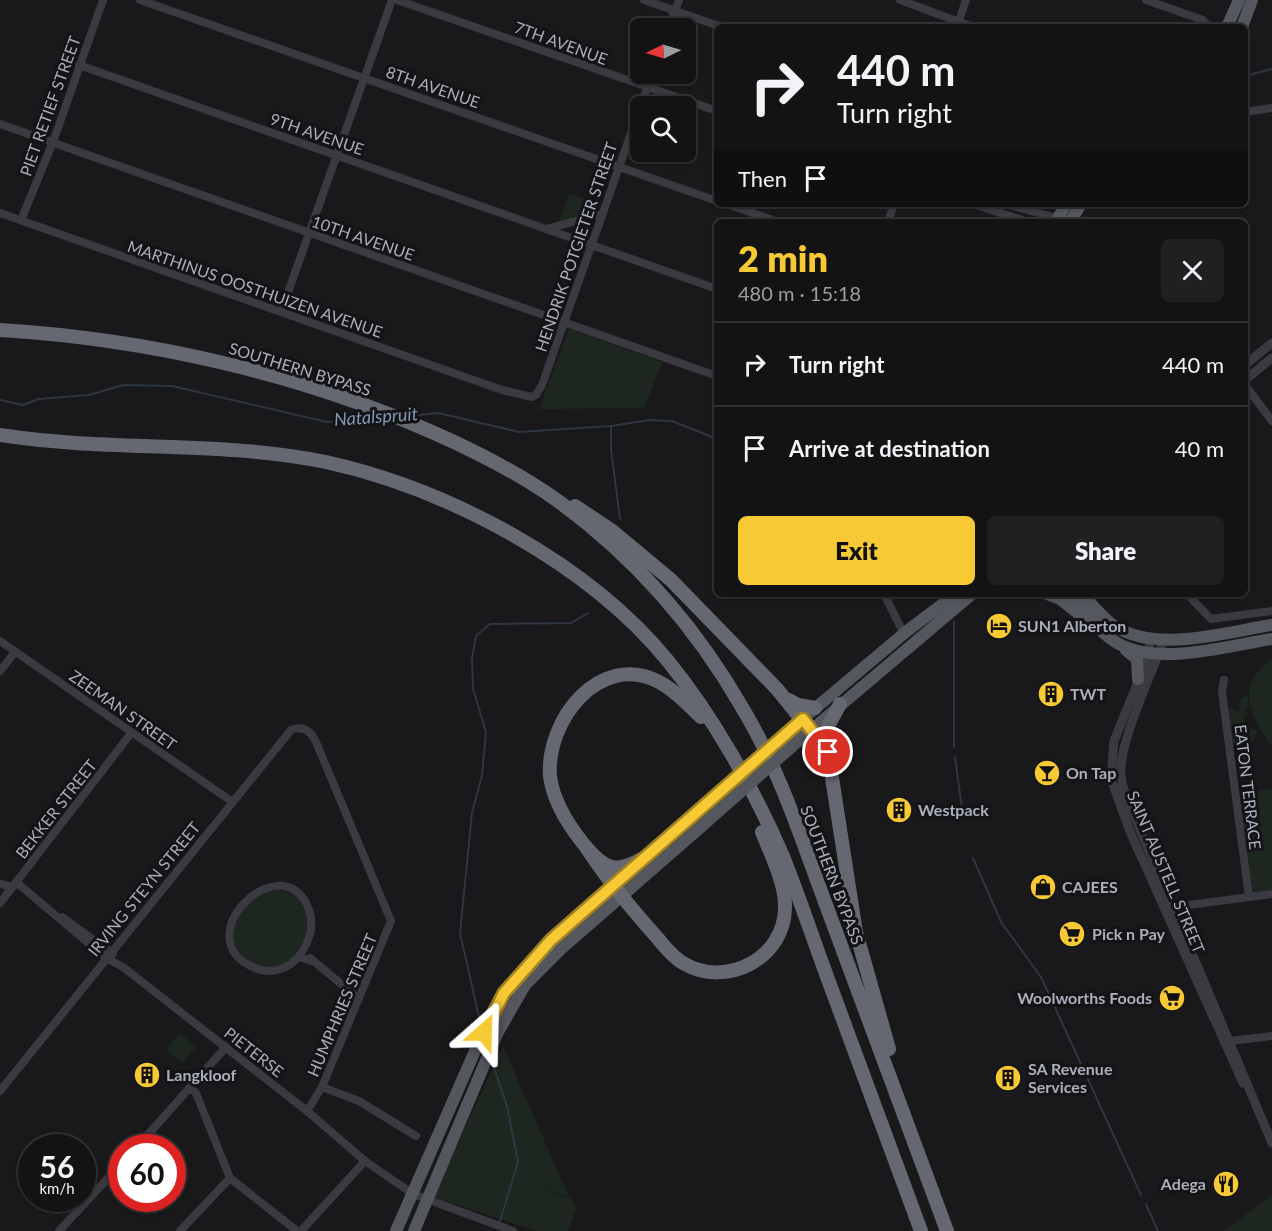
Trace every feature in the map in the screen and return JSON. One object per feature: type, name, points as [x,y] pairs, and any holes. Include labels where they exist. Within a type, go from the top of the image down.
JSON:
[{"type":"highway","name":"SOUTHERN BYPASS","points":[[0,330],[90,339],[185,354],[338,395],[459,444],[531,483],[592,528],[669,602],[695,634],[745,712],[793,816],[947,1231]]},
{"type":"highway","points":[[0,435],[68,444],[235,450],[281,455],[363,472],[435,497],[508,532],[603,597],[636,625],[667,659],[716,731],[737,766],[781,853],[921,1231]]},
{"type":"highway","points":[[531,483],[590,514],[671,580],[784,698],[828,752]]},
{"type":"highway","points":[[716,731],[672,690],[646,677],[618,676],[599,683],[583,694],[557,729],[550,761],[550,778],[557,802],[617,892],[671,954],[696,969],[707,972],[732,971],[756,961],[768,951],[783,927],[785,904],[775,867],[737,766]]},
{"type":"highway","points":[[784,698],[798,705],[815,708]]},
{"type":"highway","points":[[840,704],[826,728],[843,865],[863,966],[923,1166]]},
{"type":"highway","points":[[586,847],[611,868],[629,867],[650,854]]},
{"type":"main road","points":[[1228,24],[1239,0]]},
{"type":"main road","points":[[1243,24],[1252,0]]},
{"type":"main road","points":[[1067,219],[1078,207]]},
{"type":"main road","points":[[396,1231],[493,1010],[529,962],[694,833],[796,743],[815,708],[940,602],[960,597]]},
{"type":"main road","points":[[414,1231],[478,1076],[510,1008],[534,975],[617,892],[650,854],[787,732],[807,724],[840,704],[963,597]]},
{"type":"main road","points":[[1055,597],[1137,659],[1138,679]]},
{"type":"main road","points":[[1072,597],[1099,629]]},
{"type":"main road","points":[[1086,597],[1105,620],[1118,628],[1157,640],[1272,625]]},
{"type":"main road","points":[[1115,642],[1153,653],[1181,653],[1272,639]]},
{"type":"street","name":"PIET RETIEF STREET","points":[[21,220],[53,142],[103,0]]},
{"type":"street","name":"8TH AVENUE","points":[[141,0],[714,200]]},
{"type":"street","points":[[281,312],[392,0]]},
{"type":"street","name":"7TH AVENUE","points":[[397,0],[714,110]]},
{"type":"street","points":[[644,0],[714,24]]},
{"type":"street","points":[[672,18],[679,0]]},
{"type":"street","points":[[900,0],[957,24],[966,0]]},
{"type":"street","points":[[1146,0],[1203,20],[1206,24]]},
{"type":"street","name":"9TH AVENUE","points":[[79,65],[591,247],[714,288]]},
{"type":"street","name":"HENDRIK POTGIETER STREET","points":[[502,390],[527,398],[536,395],[648,84]]},
{"type":"street","points":[[1248,112],[1272,108]]},
{"type":"street","name":"10TH AVENUE","points":[[0,124],[714,375]]},
{"type":"street","points":[[736,207],[770,219]]},
{"type":"street","points":[[981,207],[1017,219]]},
{"type":"street","points":[[1014,207],[1057,219]]},
{"type":"street","name":"MARTHINUS OOSTHUIZEN AVENUE","points":[[0,213],[502,390]]},
{"type":"street","points":[[544,230],[602,214]]},
{"type":"street","points":[[573,222],[571,230],[574,241]]},
{"type":"street","points":[[1248,362],[1272,343]]},
{"type":"street","points":[[1248,378],[1272,358]]},
{"type":"street","points":[[1248,393],[1272,421]]},
{"type":"street","points":[[885,597],[906,633]]},
{"type":"street","points":[[1190,597],[1211,619],[1272,611]]},
{"type":"street","name":"ZEEMAN STREET","points":[[0,640],[231,801]]},
{"type":"street","name":"SAINT AUSTELL STREET","points":[[1157,640],[1126,746],[1121,774],[1135,818],[1272,1143]]},
{"type":"street","points":[[0,672],[15,652]]},
{"type":"street","name":"SAINT AUSTELL STREET","points":[[1153,653],[1138,679],[1114,741],[1111,779],[1131,834],[1233,1066],[1257,1108]]},
{"type":"street","name":"EATON TERRACE","points":[[1224,680],[1222,692],[1248,897]]},
{"type":"street","name":"IRVING STEYN STREET","points":[[0,1091],[231,801],[291,730],[305,729],[316,742]]},
{"type":"street","name":"BEKKER STREET","points":[[0,903],[132,732]]},
{"type":"street","name":"HUMPHRIES STREET","points":[[307,1111],[322,1087],[390,927],[391,918],[316,742]]},
{"type":"street","points":[[0,884],[14,885]]},
{"type":"street","name":"PIETERSE","points":[[14,885],[58,915],[72,931],[109,955],[307,1111],[365,1161],[413,1194],[502,1229],[513,1231]]},
{"type":"street","points":[[272,886],[291,890],[303,899],[312,919],[311,931],[305,948],[298,958],[275,971],[253,968],[238,956],[232,947],[230,927],[233,918],[248,898],[272,886]]},
{"type":"street","points":[[1174,907],[1272,894]]},
{"type":"street","points":[[305,948],[311,961]]},
{"type":"street","points":[[298,958],[311,961],[359,999]]},
{"type":"street","points":[[1230,1041],[1272,1036]]},
{"type":"street","points":[[149,1134],[226,1047]]},
{"type":"street","points":[[322,1087],[359,1101],[416,1136]]},
{"type":"street","points":[[190,1088],[196,1094],[230,1178],[299,1231],[365,1161]]},
{"type":"street","points":[[59,1231],[108,1178]]},
{"type":"street","points":[[180,1231],[230,1178]]},
{"type":"shaded area","points":[[569,193],[600,205],[597,214],[558,225]]},
{"type":"shaded area","points":[[569,329],[662,362],[644,408],[539,409]]},
{"type":"shaded area","points":[[1272,659],[1272,744],[1268,742],[1255,718],[1249,698],[1253,678]]},
{"type":"shaded area","points":[[1247,695],[1249,706],[1245,711],[1249,714],[1242,719],[1250,725],[1249,729],[1258,731],[1248,750],[1254,753],[1252,762],[1248,763],[1251,771],[1244,777],[1239,777],[1236,755],[1241,750],[1241,737],[1238,738],[1234,748],[1226,710],[1232,707],[1236,712],[1240,710],[1239,700]]},
{"type":"shaded area","points":[[1272,788],[1272,890],[1251,894],[1238,795]]},
{"type":"shaded area","points":[[267,889],[290,893],[303,904],[308,919],[306,936],[299,951],[286,963],[271,968],[254,964],[242,955],[235,946],[233,935],[235,925],[248,905]]},
{"type":"shaded area","points":[[179,1033],[196,1047],[182,1063],[166,1050]]},
{"type":"shaded area","points":[[503,1046],[569,1197],[529,1185],[572,1199],[576,1209],[568,1231],[537,1231],[433,1197]]},
{"type":"shaded area","points":[[1272,1195],[1272,1231],[1224,1231]]},
{"type":"waterway","name":"Natalspruit","points":[[1248,75],[1272,69]]},
{"type":"waterway","name":"Natalspruit","points":[[0,400],[23,405],[39,399],[89,395],[123,385],[172,386],[327,422],[385,419]]},
{"type":"waterway","name":"Natalspruit","points":[[409,416],[438,413],[519,432],[611,426],[650,420],[672,421],[714,438]]},
{"type":"waterway","points":[[611,427],[611,449],[620,519]]},
{"type":"waterway","points":[[481,1026],[460,933],[472,813],[482,775],[486,732],[473,689],[472,658],[476,636],[490,624],[571,623],[588,613]]},
{"type":"waterway","points":[[954,622],[954,748]]},
{"type":"waterway","points":[[955,757],[962,809]]},
{"type":"waterway","points":[[973,858],[1001,922],[1041,977],[1141,1195]]},
{"type":"waterway","points":[[492,1062],[507,1106],[518,1162],[500,1221]]},
{"type":"waterway","points":[[1146,1204],[1158,1231]]},
{"type":"place","name":"SUN1 Alberton","points":[[999,626]]},
{"type":"place","name":"TWT","points":[[1051,694]]},
{"type":"place","name":"On Tap","points":[[1047,773]]},
{"type":"place","name":"Westpack","points":[[899,810]]},
{"type":"place","name":"CAJEES","points":[[1043,887]]},
{"type":"place","name":"Pick n Pay","points":[[1072,934]]},
{"type":"place","name":"Woolworths Foods","points":[[1172,998]]},
{"type":"place","name":"Langkloof","points":[[147,1075]]},
{"type":"place","name":"SA Revenue Services","points":[[1008,1078]]},
{"type":"place","name":"Adega","points":[[1226,1184]]},
{"type":"route","points":[[484,1032],[493,1010],[504,993],[529,962],[551,940],[803,719],[828,752]]}]
